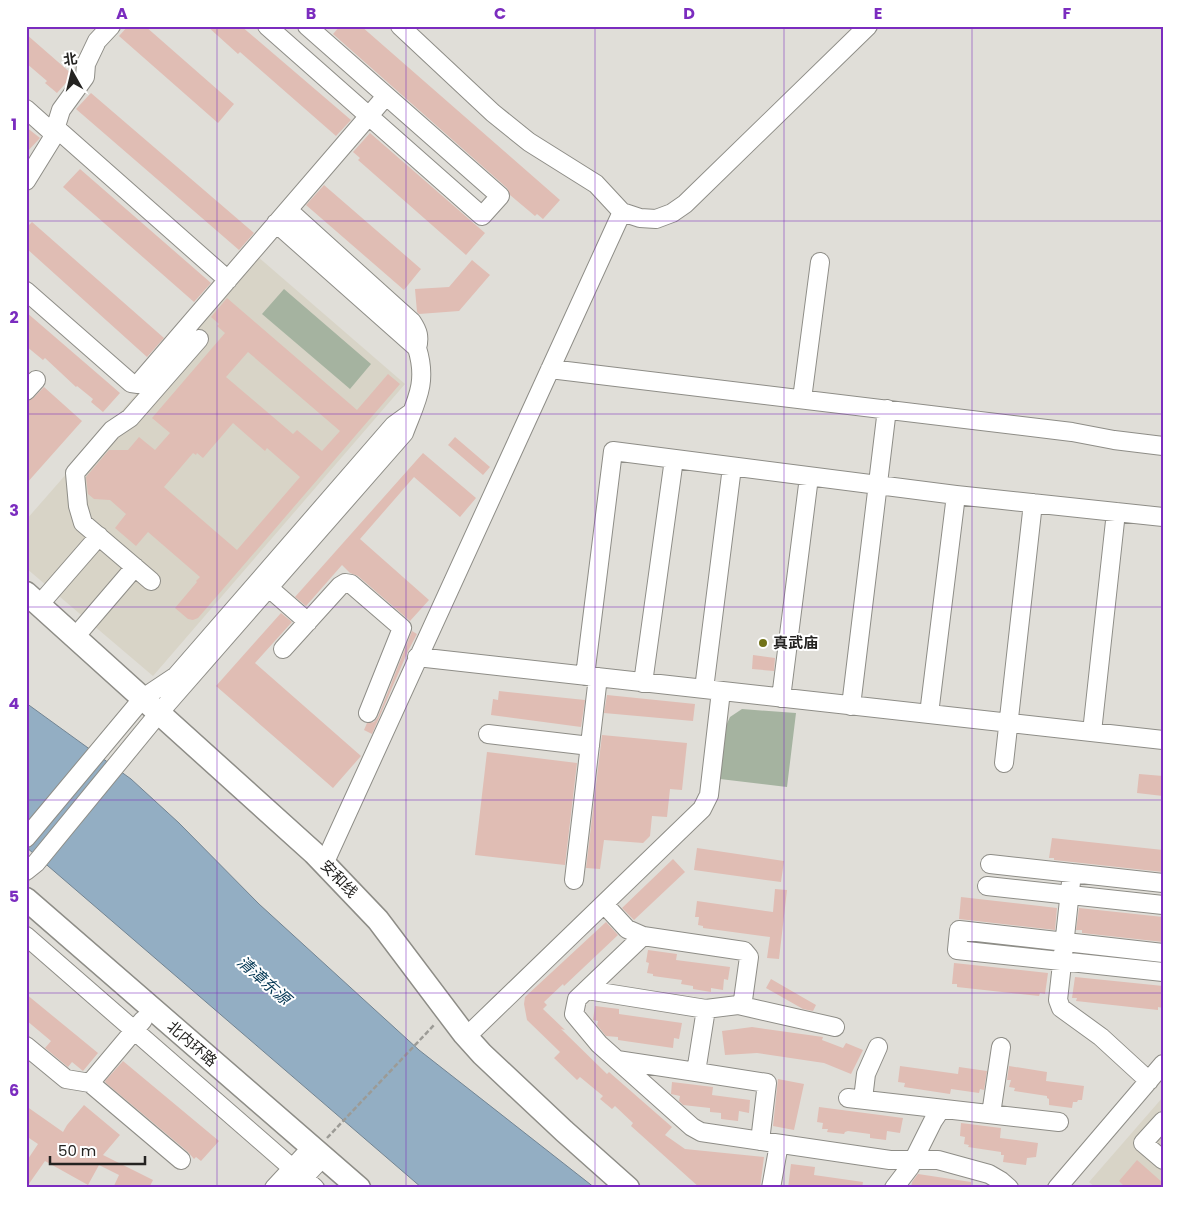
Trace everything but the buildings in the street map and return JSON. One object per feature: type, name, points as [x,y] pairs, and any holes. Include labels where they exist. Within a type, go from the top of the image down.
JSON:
[{"type":"main road","name":"安和线","points":[[33,599],[324,864],[378,920],[467,1036],[507,1078],[628,1188]]},
{"type":"main road","name":"北内环路","points":[[26,899],[307,1169],[359,1188]]},
{"type":"main road","name":"北内环路","points":[[26,918],[139,1025],[307,1169],[338,1188]]},
{"type":"street","points":[[26,181],[55,131],[61,110],[85,77],[86,64],[97,41],[110,26]]},
{"type":"street","points":[[267,26],[482,216],[500,196],[307,26]]},
{"type":"street","points":[[400,26],[493,113],[529,142],[596,184],[622,212],[640,218],[656,219],[672,213],[685,204],[868,26]]},
{"type":"street","points":[[26,291],[131,383],[138,384],[386,96]]},
{"type":"street","points":[[26,108],[228,280]]},
{"type":"street","points":[[288,210],[412,322],[420,339],[417,348]]},
{"type":"street","points":[[324,864],[622,212]]},
{"type":"street","points":[[31,867],[159,713],[404,433],[419,396],[422,362],[417,348],[276,223]]},
{"type":"street","points":[[802,399],[820,262]]},
{"type":"street","points":[[151,581],[83,523],[78,506],[75,473],[112,430],[130,418],[199,339]]},
{"type":"street","points":[[550,369],[1072,432],[1114,440],[1163,446]]},
{"type":"street","points":[[850,706],[887,409]]},
{"type":"street","points":[[26,838],[142,698],[176,676],[394,425],[412,412]]},
{"type":"street","points":[[574,880],[590,746],[591,677],[613,451],[956,495],[1163,518]]},
{"type":"street","points":[[643,682],[674,459]]},
{"type":"street","points":[[467,1036],[702,809],[709,796],[712,690],[732,467]]},
{"type":"street","points":[[781,698],[809,477]]},
{"type":"street","points":[[929,714],[956,495]]},
{"type":"street","points":[[1004,763],[1033,503]]},
{"type":"street","points":[[1092,732],[1116,512]]},
{"type":"street","points":[[33,599],[99,536]]},
{"type":"street","points":[[75,637],[135,567]]},
{"type":"street","points":[[283,649],[340,586],[345,583],[351,584],[402,628],[368,713]]},
{"type":"street","points":[[269,588],[308,622]]},
{"type":"street","points":[[417,657],[1163,740]]},
{"type":"street","points":[[488,734],[590,746]]},
{"type":"street","points":[[990,864],[1163,883]]},
{"type":"street","points":[[1072,873],[1058,1000],[1061,1008],[1102,1037],[1149,1081]]},
{"type":"street","points":[[987,886],[1163,905]]},
{"type":"street","points":[[604,904],[627,929],[643,936],[744,952],[749,957],[743,1000],[738,1005]]},
{"type":"street","points":[[1163,953],[959,930],[957,950],[1163,972]]},
{"type":"street","points":[[26,936],[139,1025],[90,1083]]},
{"type":"street","points":[[643,936],[577,999],[574,1014],[599,1044],[692,1127],[700,1132],[890,1160],[938,1160],[989,1174],[1009,1188]]},
{"type":"street","points":[[587,990],[706,1009],[738,1005],[835,1027]]},
{"type":"street","points":[[696,1072],[706,1009]]},
{"type":"street","points":[[26,1046],[66,1079],[90,1083],[181,1160]]},
{"type":"street","points":[[878,1047],[856,1099],[1059,1122]]},
{"type":"street","points":[[991,1114],[1001,1048]]},
{"type":"street","points":[[616,1060],[767,1083],[760,1141]]},
{"type":"street","points":[[1057,1188],[1163,1064]]},
{"type":"street","points":[[894,1188],[910,1167],[941,1109]]},
{"type":"street","points":[[1163,1121],[1143,1143],[1163,1160]]},
{"type":"street","points":[[771,1188],[779,1144]]},
{"type":"street","points":[[274,1188],[307,1169]]},
{"type":"path","points":[[334,1131],[421,1039]]},
{"type":"shaded area","points":[[257,256],[405,384],[153,676],[26,568],[26,520]]},
{"type":"shaded area","points":[[1163,1097],[1163,1188],[1096,1188],[1089,1182]]},
{"type":"green space","points":[[284,289],[371,364],[350,389],[262,314]]},
{"type":"green space","points":[[742,709],[796,713],[787,787],[720,779],[725,728],[730,717]]},
{"type":"water","name":"清漳东源","points":[[26,703],[131,779],[179,823],[259,904],[419,1050],[595,1188],[422,1188],[26,847]]},
{"type":"place","name":"真武庙","points":[[763,643]]}]
